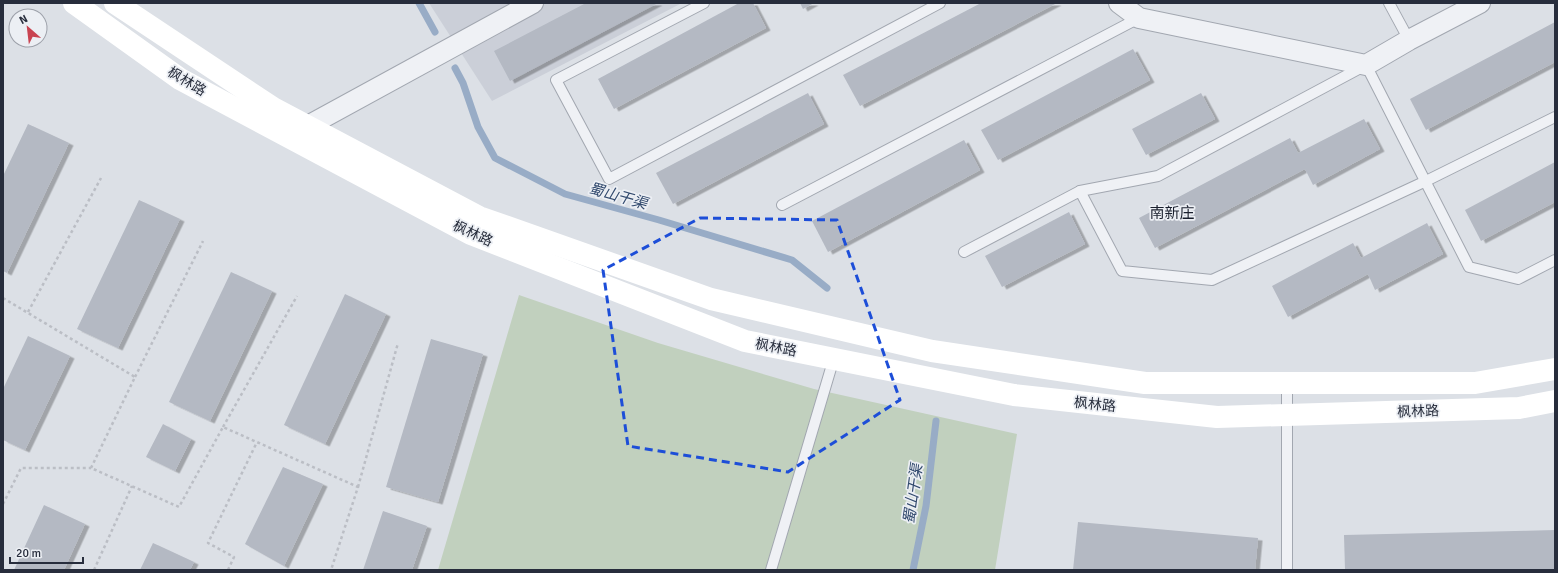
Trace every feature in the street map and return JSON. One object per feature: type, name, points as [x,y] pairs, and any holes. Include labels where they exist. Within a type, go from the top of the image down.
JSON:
[{"type":"main road","name":"枫林路","points":[[74,3],[180,78],[471,234],[745,341],[1014,394],[1217,417],[1520,408],[1555,401]]},
{"type":"main road","name":"枫林路","points":[[115,3],[273,108],[479,217],[711,299],[932,351],[1145,383],[1475,383],[1555,369]]},
{"type":"street","points":[[288,136],[533,3]]},
{"type":"street","points":[[1119,3],[1139,18],[1366,65],[1409,40],[1480,3]]},
{"type":"lane","points":[[704,3],[556,80],[609,179],[940,3]]},
{"type":"lane","points":[[1389,3],[1409,40]]},
{"type":"lane","points":[[782,205],[1139,18]]},
{"type":"lane","points":[[964,252],[1080,191],[1158,176],[1366,65],[1470,267],[1518,278],[1555,260]]},
{"type":"lane","points":[[1080,191],[1122,271],[1212,280],[1426,181],[1555,117]]},
{"type":"lane","points":[[771,570],[834,358]]},
{"type":"lane","points":[[1287,383],[1287,570]]},
{"type":"path","points":[[28,312],[101,178]]},
{"type":"path","points":[[91,468],[203,241]]},
{"type":"path","points":[[3,504],[20,468],[91,468],[179,507],[297,296]]},
{"type":"path","points":[[3,298],[135,377]]},
{"type":"path","points":[[331,570],[358,487],[398,343]]},
{"type":"path","points":[[223,427],[358,487]]},
{"type":"path","points":[[228,570],[234,557],[208,542],[257,442]]},
{"type":"path","points":[[94,570],[132,486]]},
{"type":"highlighted area","points":[[700,218],[837,220],[900,400],[788,472],[628,446],[603,270]]},
{"type":"shaded area","points":[[429,3],[682,3],[492,101]]},
{"type":"green space","points":[[519,295],[658,343],[814,389],[1017,434],[995,570],[438,570]]},
{"type":"building","points":[[586,3],[658,3],[510,81],[494,51]]},
{"type":"building","points":[[739,3],[753,3],[766,28],[614,109],[598,79]]},
{"type":"building","points":[[800,3],[814,3],[803,9]]},
{"type":"building","points":[[981,3],[1057,3],[860,106],[843,75]]},
{"type":"building","points":[[1555,22],[1555,62],[1426,130],[1410,99]]},
{"type":"building","points":[[1133,49],[1150,80],[998,160],[981,130]]},
{"type":"building","points":[[808,93],[824,124],[673,204],[656,173]]},
{"type":"building","points":[[1201,93],[1215,119],[1146,155],[1132,129]]},
{"type":"building","points":[[1364,119],[1380,149],[1313,185],[1305,169],[1155,248],[1139,218],[1290,138],[1298,153]]},
{"type":"building","points":[[28,124],[69,143],[7,273],[3,271],[3,176]]},
{"type":"building","points":[[964,140],[980,170],[828,252],[812,221]]},
{"type":"building","points":[[1555,162],[1555,202],[1481,241],[1465,210]]},
{"type":"building","points":[[139,200],[180,219],[118,348],[77,329]]},
{"type":"building","points":[[1069,212],[1085,244],[1002,287],[985,256]]},
{"type":"building","points":[[1427,223],[1443,254],[1375,290],[1368,274],[1288,317],[1272,286],[1353,243],[1361,258]]},
{"type":"building","points":[[231,272],[272,291],[210,421],[169,402]]},
{"type":"building","points":[[345,294],[386,314],[325,444],[284,425]]},
{"type":"building","points":[[28,336],[70,356],[25,450],[3,440],[3,389]]},
{"type":"building","points":[[431,339],[483,354],[438,502],[386,487]]},
{"type":"building","points":[[163,424],[191,439],[175,471],[146,457]]},
{"type":"building","points":[[283,467],[323,484],[284,566],[245,544]]},
{"type":"building","points":[[44,505],[85,524],[64,570],[14,570]]},
{"type":"building","points":[[383,511],[427,526],[412,570],[363,570]]},
{"type":"building","points":[[1078,522],[1258,538],[1255,570],[1073,570]]},
{"type":"building","points":[[1555,530],[1555,570],[1345,570],[1344,535]]},
{"type":"building","points":[[153,543],[194,562],[190,570],[140,570]]},
{"type":"waterway","name":"蜀山干渠","points":[[419,3],[435,32]]},
{"type":"waterway","name":"蜀山干渠","points":[[455,68],[463,83],[478,127],[495,158],[565,194],[659,220],[792,260],[827,288]]},
{"type":"waterway","name":"蜀山干渠","points":[[913,570],[926,506],[936,421]]},
{"type":"district","name":"南新庄","points":[[1172,213]]}]
